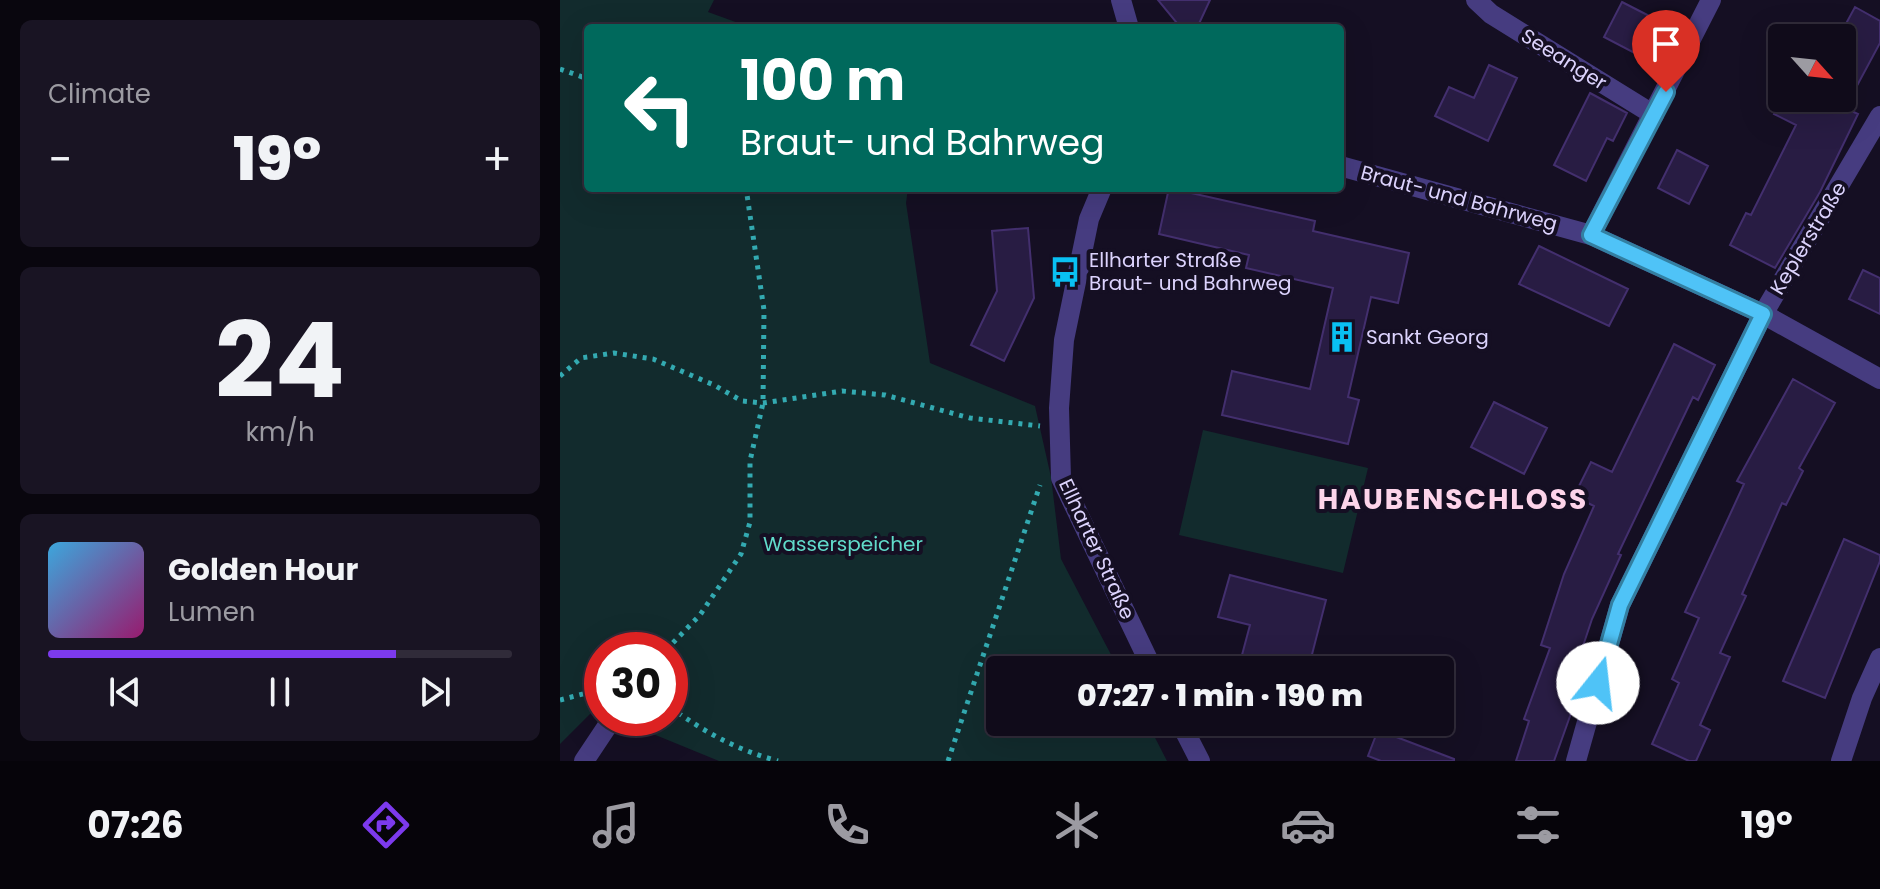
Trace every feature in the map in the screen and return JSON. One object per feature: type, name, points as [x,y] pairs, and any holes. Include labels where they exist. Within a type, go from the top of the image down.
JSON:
[{"type":"street","points":[[1121,0],[1128,24]]},
{"type":"street","name":"Seeanger","points":[[1476,0],[1491,14],[1654,115]]},
{"type":"street","points":[[1591,235],[1711,0]]},
{"type":"street","name":"Keplerstraße","points":[[1576,761],[1620,605],[1763,314],[1880,116]]},
{"type":"street","name":"Braut- und Bahrweg","points":[[1344,167],[1528,214],[1591,235],[1763,314],[1880,379]]},
{"type":"street","name":"Ellharter Straße","points":[[1100,192],[1089,219],[1075,276],[1064,340],[1059,429],[1061,478],[1146,656]]},
{"type":"street","points":[[1841,761],[1862,698],[1880,658]]},
{"type":"street","points":[[584,761],[601,736]]},
{"type":"street","points":[[1187,736],[1200,761]]},
{"type":"path","points":[[560,69],[584,78]]},
{"type":"path","points":[[683,632],[700,615],[741,554],[750,522],[750,461],[763,403],[764,310],[747,192]]},
{"type":"path","points":[[560,376],[581,358],[614,353],[653,359],[714,385],[742,401],[763,403],[821,393],[885,395],[970,418],[1059,429]]},
{"type":"path","points":[[948,761],[1043,474]]},
{"type":"path","points":[[560,700],[584,694]]},
{"type":"path","points":[[688,721],[703,732],[749,753],[778,761]]},
{"type":"green space","name":"Wasserspeicher","points":[[560,0],[714,0],[708,12],[741,24],[584,24],[584,192],[907,192],[906,203],[930,363],[1035,406],[1051,477],[1061,559],[1112,656],[986,656],[986,736],[1154,736],[1167,761],[719,761],[658,736],[688,736],[688,632],[584,632],[584,720],[560,744]]},
{"type":"green space","points":[[1203,430],[1368,468],[1343,573],[1179,535]]},
{"type":"building","points":[[1158,0],[1210,0],[1199,24],[1178,24]]},
{"type":"building","points":[[1622,2],[1665,24],[1646,59],[1604,37]]},
{"type":"building","points":[[1855,7],[1880,21],[1880,43],[1856,88],[1856,24],[1846,24]]},
{"type":"building","points":[[1489,65],[1517,78],[1488,141],[1435,116],[1449,87],[1474,98]]},
{"type":"building","points":[[1590,93],[1627,113],[1613,141],[1607,138],[1586,181],[1554,165]]},
{"type":"building","points":[[1774,114],[1858,114],[1820,192],[1775,268],[1730,245],[1746,213],[1751,215],[1796,125]]},
{"type":"building","points":[[1677,150],[1708,166],[1689,204],[1658,188]]},
{"type":"building","name":"Sankt Georg","points":[[1168,192],[1187,192],[1315,221],[1313,231],[1409,253],[1398,303],[1371,297],[1348,397],[1359,400],[1348,444],[1222,415],[1232,371],[1310,389],[1333,288],[1246,268],[1249,255],[1159,234]]},
{"type":"building","points":[[1028,228],[1034,298],[1004,361],[971,345],[997,291],[992,231]]},
{"type":"building","points":[[1539,246],[1628,289],[1609,326],[1519,284]]},
{"type":"building","points":[[1863,270],[1880,278],[1880,314],[1849,299]]},
{"type":"building","points":[[1674,344],[1715,365],[1698,400],[1693,397],[1618,554],[1621,555],[1592,619],[1569,688],[1579,691],[1554,761],[1516,761],[1529,721],[1524,719],[1550,648],[1541,645],[1564,574],[1594,506],[1574,496],[1591,462],[1612,472]]},
{"type":"building","points":[[1793,379],[1835,403],[1799,468],[1803,471],[1786,505],[1782,503],[1742,594],[1746,596],[1720,653],[1730,657],[1700,725],[1710,730],[1696,761],[1689,761],[1652,744],[1679,683],[1672,679],[1699,618],[1685,612],[1744,484],[1737,481]]},
{"type":"building","points":[[1494,402],[1547,428],[1524,474],[1471,447]]},
{"type":"building","points":[[1844,539],[1880,555],[1880,561],[1825,698],[1783,681]]},
{"type":"building","points":[[1230,575],[1326,600],[1312,656],[1242,656],[1250,625],[1218,617]]},
{"type":"building","points":[[1376,736],[1394,736],[1454,761],[1381,761],[1368,756]]},
{"type":"place","name":"Ellharter Straße Braut- und Bahrweg","points":[[1065,272]]},
{"type":"place","name":"Sankt Georg","points":[[1342,337]]},
{"type":"district","name":"HAUBENSCHLOSS","points":[[1453,499]]},
{"type":"route","points":[[1598,683],[1620,605],[1763,314],[1591,235],[1666,92]]}]
